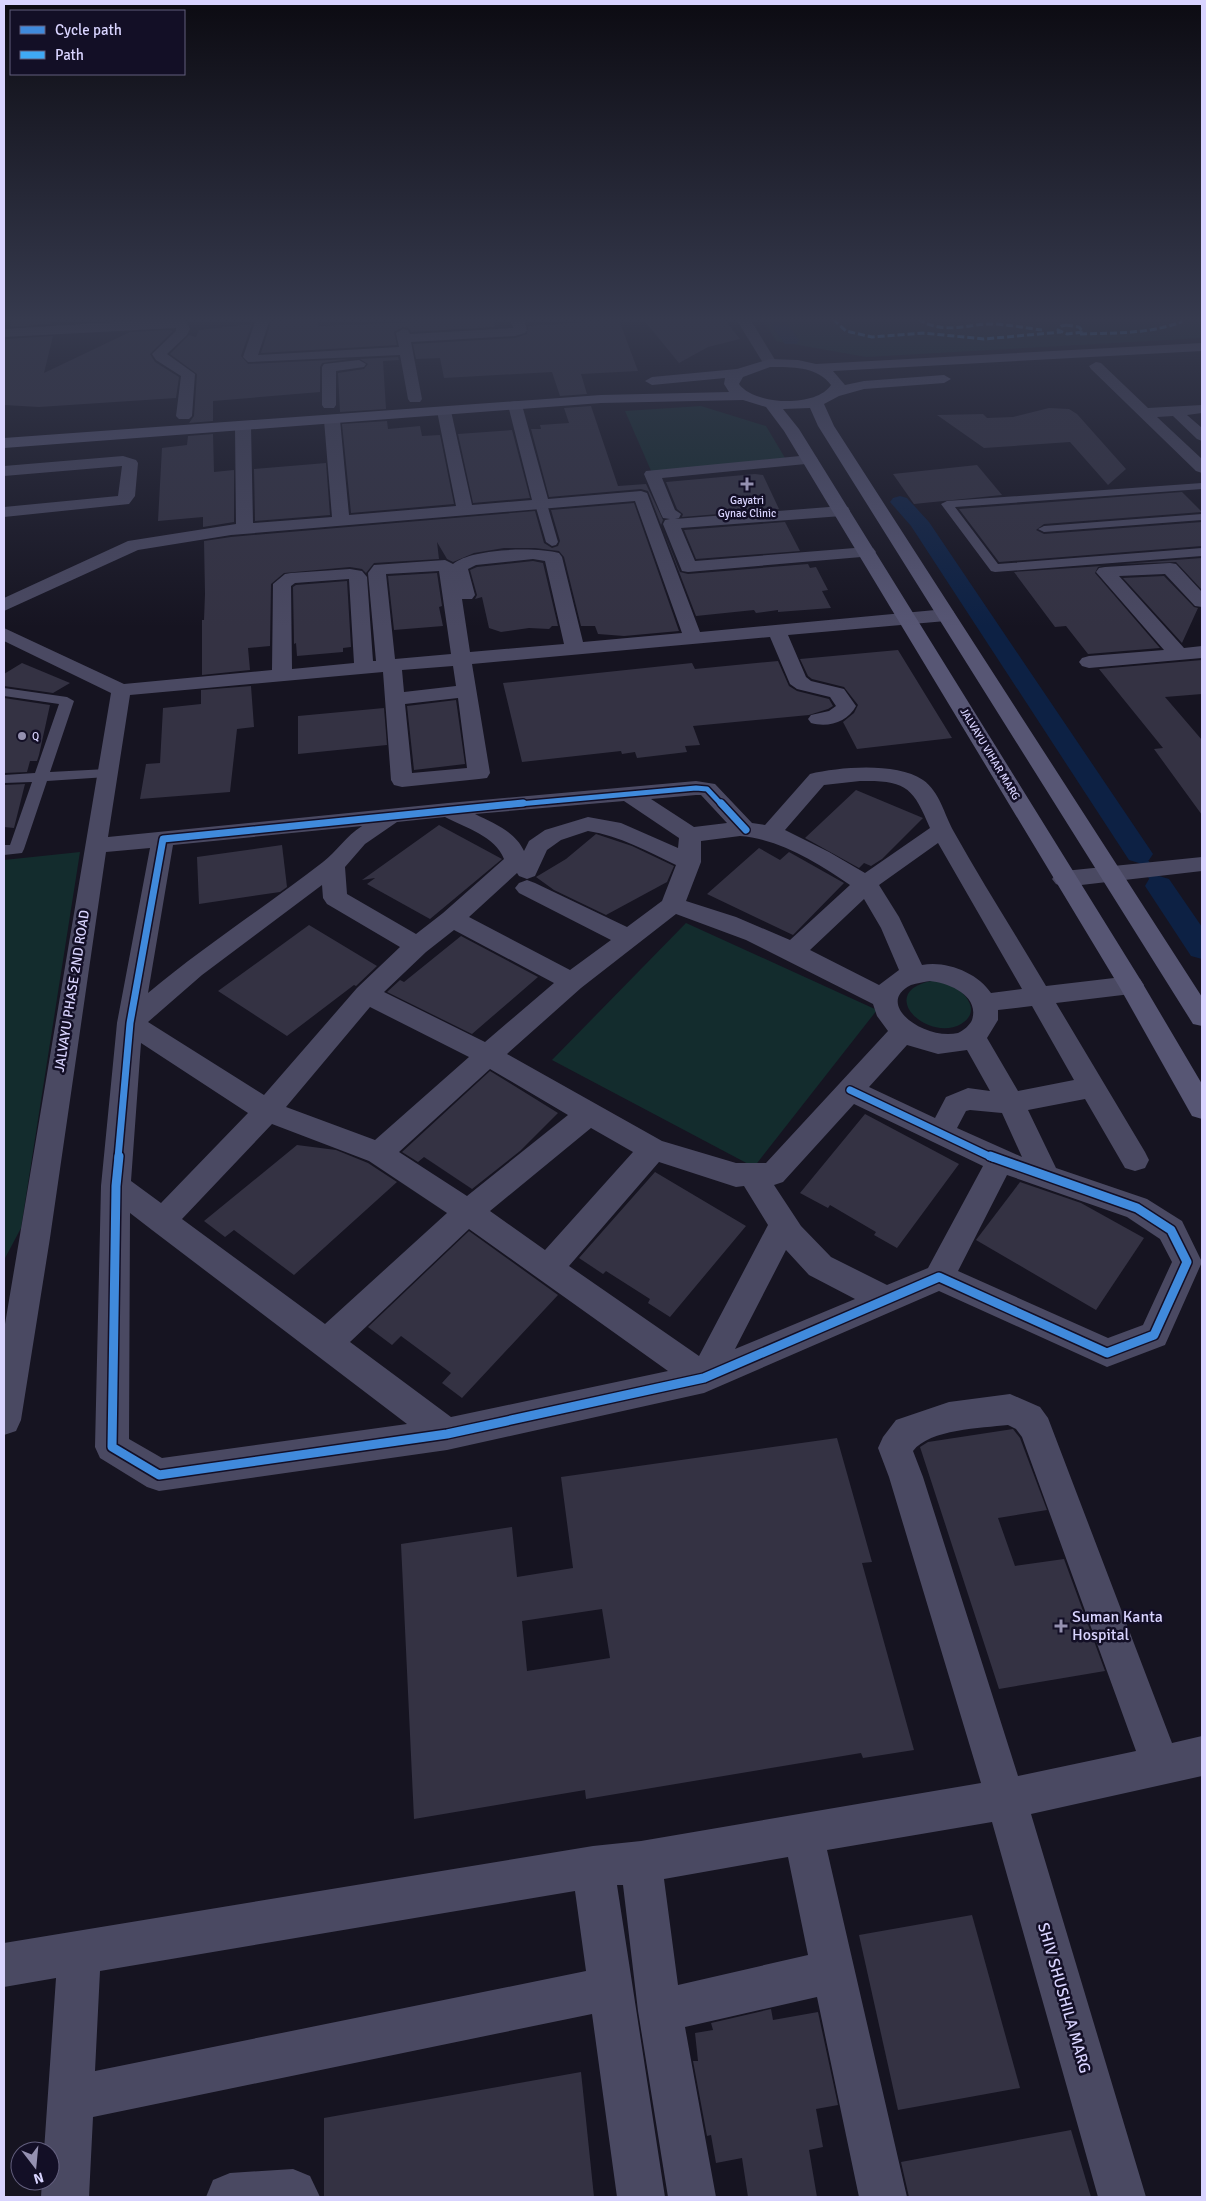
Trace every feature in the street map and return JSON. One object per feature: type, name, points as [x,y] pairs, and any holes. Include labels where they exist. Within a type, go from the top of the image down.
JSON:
[{"type":"main road","points":[[4,428],[98,422]]},
{"type":"main road","points":[[4,443],[243,426],[272,422]]},
{"type":"main road","name":"JALVAYU VIHAR MARG","points":[[785,422],[908,619],[1064,879],[1126,978],[1202,1108]]},
{"type":"main road","points":[[824,422],[946,615],[1121,873],[1202,1017]]},
{"type":"street","points":[[332,422],[340,514]]},
{"type":"street","points":[[446,422],[465,511]]},
{"type":"street","points":[[519,422],[538,496]]},
{"type":"street","points":[[1154,422],[1202,468]]},
{"type":"street","points":[[1186,422],[1202,436]]},
{"type":"street","points":[[243,426],[245,522]]},
{"type":"street","points":[[1179,446],[1202,444]]},
{"type":"street","points":[[810,460],[652,474],[669,514],[839,507]]},
{"type":"street","points":[[4,471],[123,461],[130,463],[127,496],[123,500],[4,512]]},
{"type":"street","points":[[518,489],[538,496]]},
{"type":"street","points":[[461,493],[480,492]]},
{"type":"street","points":[[4,604],[134,544],[245,522],[340,514],[465,511],[538,496],[641,496],[693,638]]},
{"type":"street","points":[[839,507],[670,524],[688,567],[867,552]]},
{"type":"street","points":[[467,654],[448,569],[445,565],[380,569],[377,573],[387,662],[395,699],[402,780],[479,773],[466,691],[467,654],[460,568],[465,564],[474,560],[533,554],[553,558],[575,649]]},
{"type":"street","points":[[1179,654],[1105,572],[1170,568],[1202,602]]},
{"type":"street","points":[[282,676],[282,584],[291,578],[356,574],[358,577],[364,669]]},
{"type":"street","points":[[4,634],[121,690],[364,669],[387,662],[467,654],[575,649],[946,615]]},
{"type":"street","points":[[777,630],[797,680],[804,685],[837,693],[846,706],[843,712],[837,716],[818,719]]},
{"type":"street","points":[[1089,662],[1202,652]]},
{"type":"street","name":"JALVAYU PHASE 2ND ROAD","points":[[4,1420],[11,1336],[121,690]]},
{"type":"street","points":[[395,699],[466,691]]},
{"type":"street","points":[[627,793],[690,835],[758,831],[818,780],[885,775],[910,781],[925,794],[942,830],[1135,1160]]},
{"type":"street","points":[[95,846],[627,793],[707,789],[758,831],[828,861],[865,884],[892,922],[913,973]]},
{"type":"street","points":[[162,1222],[267,1111],[366,994],[417,946],[452,919],[516,861],[510,846],[497,834],[448,810]]},
{"type":"street","points":[[130,1022],[193,969],[333,866],[357,839],[392,815]]},
{"type":"street","points":[[628,938],[527,879],[537,846],[553,835],[588,824],[613,828],[689,862]]},
{"type":"street","points":[[792,952],[865,884],[942,830]]},
{"type":"street","points":[[379,1153],[572,982],[672,905],[689,862],[690,835]]},
{"type":"street","points":[[163,839],[130,1022],[116,1186],[112,1447],[159,1475],[447,1434],[704,1378],[939,1277],[1000,1162]]},
{"type":"street","points":[[1064,879],[1202,864]]},
{"type":"street","points":[[333,866],[335,898],[417,946]]},
{"type":"street","points":[[672,905],[701,912],[792,952],[885,999]]},
{"type":"street","points":[[452,919],[572,982]]},
{"type":"street","points":[[913,973],[947,974],[963,981],[980,996],[987,1012],[986,1021],[981,1029],[973,1036],[961,1042],[947,1044],[931,1043],[903,1032],[892,1022],[886,1010],[885,999],[889,988],[899,979],[913,973]]},
{"type":"street","points":[[980,996],[1126,978]]},
{"type":"street","points":[[366,994],[488,1055],[653,1149],[736,1175],[774,1174],[903,1032]]},
{"type":"street","points":[[130,1022],[267,1111],[379,1153],[468,1212],[704,1378]]},
{"type":"street","points":[[973,1036],[1011,1103],[1045,1176]]},
{"type":"street","points":[[941,1133],[956,1104],[968,1099],[1011,1103],[1092,1087]]},
{"type":"street","points":[[850,1090],[1000,1162],[1137,1208],[1171,1230],[1187,1262],[1154,1335],[1107,1353],[939,1277]]},
{"type":"street","points":[[327,1344],[468,1212],[589,1114]]},
{"type":"street","points":[[547,1269],[653,1149]]},
{"type":"street","points":[[753,1176],[790,1234],[820,1266],[886,1300]]},
{"type":"street","points":[[116,1186],[447,1434]]},
{"type":"street","points":[[704,1378],[784,1224]]},
{"type":"street","name":"SHIV SHUSHILA MARG","points":[[1122,2197],[1006,1799],[896,1448],[908,1431],[949,1416],[1010,1409],[1028,1418],[1036,1429],[1161,1765]]},
{"type":"street","points":[[4,1965],[593,1867],[641,1862],[1006,1799],[1202,1756]]},
{"type":"street","points":[[803,1833],[883,2197]]},
{"type":"street","points":[[641,1862],[660,2011],[692,2197]]},
{"type":"street","points":[[593,1867],[641,2197]]},
{"type":"street","points":[[65,2197],[79,1952]]},
{"type":"street","points":[[660,2011],[834,1971]]},
{"type":"street","points":[[70,2099],[611,1988]]},
{"type":"street","points":[[230,2197],[293,2193],[296,2197]]},
{"type":"lane","points":[[1202,486],[947,504],[995,568],[1202,552]]},
{"type":"lane","points":[[538,496],[552,542]]},
{"type":"lane","points":[[1044,529],[1202,517]]},
{"type":"lane","points":[[4,692],[67,700],[16,849],[4,850]]},
{"type":"lane","points":[[4,779],[107,773]]},
{"type":"green space","points":[[630,422],[752,422],[766,426],[788,463],[652,473]]},
{"type":"green space","points":[[80,852],[21,1228],[4,1260],[4,860]]},
{"type":"green space","points":[[686,923],[877,1010],[754,1167],[552,1060]]},
{"type":"green space","points":[[931,981],[953,986],[967,998],[971,1009],[970,1014],[961,1024],[948,1028],[935,1027],[922,1022],[913,1014],[907,1005],[907,995],[915,987]]},
{"type":"building","points":[[387,422],[388,429],[420,426],[422,436],[440,435],[454,504],[351,513],[342,424]]},
{"type":"building","points":[[596,422],[618,486],[646,484],[663,520],[661,525],[648,491],[641,489],[549,497],[531,429],[541,429],[540,425]]},
{"type":"building","points":[[947,422],[1084,422],[1126,469],[1108,485],[1070,442],[984,448]]},
{"type":"building","points":[[512,430],[530,498],[473,503],[458,434]]},
{"type":"building","points":[[213,434],[214,472],[234,470],[234,522],[203,527],[203,517],[158,521],[162,448],[187,445],[188,436]]},
{"type":"building","points":[[326,463],[330,515],[255,521],[254,469]]},
{"type":"building","points":[[977,465],[1002,495],[914,504],[893,474]]},
{"type":"building","points":[[755,474],[763,475],[779,509],[682,517],[683,514],[677,509],[666,482]]},
{"type":"building","points":[[1182,492],[1202,512],[1044,524],[1036,530],[1044,534],[1202,522],[1202,546],[999,562],[959,509]]},
{"type":"building","points":[[634,503],[679,631],[624,636],[598,634],[595,626],[581,626],[564,557],[559,551],[535,548],[504,548],[474,553],[453,562],[447,559],[437,542],[439,559],[374,563],[366,573],[362,569],[350,567],[284,573],[271,584],[270,646],[248,648],[250,670],[202,675],[202,620],[204,620],[205,594],[204,541],[231,537],[535,511],[544,543],[552,548],[558,546],[560,541],[551,510]]},
{"type":"building","points":[[785,522],[800,551],[696,559],[684,530]]},
{"type":"building","points":[[662,528],[680,572],[688,574],[808,564],[810,568],[816,567],[828,590],[822,591],[831,608],[778,612],[778,610],[756,613],[754,610],[696,616]]},
{"type":"building","points":[[1202,558],[1202,590],[1176,562],[1121,564]]},
{"type":"building","points":[[533,561],[543,563],[558,626],[552,626],[549,629],[529,628],[501,632],[489,628],[482,597],[475,599],[477,595],[470,570],[477,567]]},
{"type":"building","points":[[1102,566],[1098,567],[1095,573],[1160,648],[1088,654],[1066,626],[1055,627],[1014,572]]},
{"type":"building","points":[[437,573],[442,606],[439,607],[443,626],[394,630],[388,576]]},
{"type":"building","points":[[1164,576],[1194,607],[1198,608],[1182,643],[1123,578]]},
{"type":"building","points":[[347,581],[351,647],[343,648],[343,652],[297,656],[296,643],[294,644],[293,587],[296,585]]},
{"type":"building","points":[[898,650],[952,738],[857,749],[843,722],[854,713],[858,705],[844,687],[812,679],[808,676],[800,659]]},
{"type":"building","points":[[1202,660],[1202,694],[1165,697],[1202,740],[1202,815],[1154,749],[1163,748],[1099,669]]},
{"type":"building","points":[[778,661],[789,686],[797,691],[829,699],[833,706],[809,715],[693,726],[700,745],[685,746],[687,752],[637,758],[635,752],[622,754],[621,751],[522,762],[503,683],[692,663],[695,669]]},
{"type":"building","points":[[22,663],[70,683],[53,693],[4,686],[4,674]]},
{"type":"building","points":[[251,686],[254,727],[237,729],[230,792],[140,799],[146,764],[160,763],[163,708],[201,704],[201,690]]},
{"type":"building","name":"Q","points":[[4,698],[50,705],[37,761],[30,761],[27,772],[4,773]]},
{"type":"building","points":[[456,700],[465,764],[414,770],[407,706]]},
{"type":"building","points":[[384,708],[387,745],[298,754],[298,716]]},
{"type":"building","points":[[25,784],[14,828],[4,827],[4,785]]},
{"type":"building","points":[[856,790],[923,818],[882,859],[871,866],[864,863],[859,868],[805,838]]},
{"type":"building","points":[[439,825],[502,859],[430,919],[367,884],[375,878],[362,880]]},
{"type":"building","points":[[596,834],[632,846],[674,866],[667,882],[606,915],[554,890],[536,877],[566,859]]},
{"type":"building","points":[[282,845],[287,887],[280,892],[199,904],[197,857]]},
{"type":"building","points":[[759,848],[780,860],[789,852],[844,883],[793,935],[707,894]]},
{"type":"building","points":[[309,925],[377,966],[356,986],[354,985],[287,1036],[218,991]]},
{"type":"building","points":[[461,936],[538,977],[472,1034],[387,992],[400,980],[404,982]]},
{"type":"building","points":[[490,1071],[558,1113],[520,1151],[472,1189],[424,1157],[418,1162],[402,1152]]},
{"type":"building","points":[[865,1114],[959,1164],[897,1248],[874,1235],[876,1232],[830,1205],[828,1208],[800,1193]]},
{"type":"building","points":[[297,1145],[336,1150],[368,1163],[397,1182],[294,1275],[234,1230],[225,1237],[204,1221]]},
{"type":"building","points":[[655,1172],[746,1226],[670,1317],[648,1303],[650,1299],[606,1271],[603,1274],[579,1258]]},
{"type":"building","points":[[1020,1182],[1081,1203],[1144,1238],[1096,1310],[976,1240]]},
{"type":"building","points":[[469,1231],[558,1295],[462,1398],[442,1383],[451,1373],[401,1336],[392,1345],[368,1327]]},
{"type":"building","points":[[1013,1429],[1020,1438],[1047,1510],[998,1518],[1015,1566],[1064,1559],[1105,1671],[999,1689],[920,1447],[928,1442]]},
{"type":"building","points":[[837,1438],[872,1562],[862,1563],[914,1750],[863,1758],[861,1753],[586,1799],[585,1790],[414,1819],[401,1544],[512,1527],[517,1577],[573,1568],[561,1477]],"holes":[[[602,1609],[610,1658],[527,1671],[522,1621]]]},
{"type":"building","points":[[972,1915],[1020,2088],[898,2110],[859,1935]]},
{"type":"building","points":[[771,2009],[773,2020],[818,2012],[838,2105],[816,2109],[823,2147],[809,2150],[817,2197],[748,2197],[742,2158],[716,2163],[711,2135],[707,2136],[693,2061],[698,2061],[695,2033],[713,2030],[711,2023]]},
{"type":"building","points":[[581,2072],[594,2197],[324,2197],[324,2118]]},
{"type":"building","points":[[1071,2130],[1091,2197],[909,2197],[901,2162]]},
{"type":"waterway","points":[[900,502],[919,522],[1139,854]]},
{"type":"waterway","points":[[1139,854],[1159,886]]},
{"type":"waterway","points":[[1159,886],[1202,949]]},
{"type":"cycle path","points":[[746,830],[707,789],[696,788],[448,810],[163,839],[130,1023],[116,1186],[112,1447],[159,1475],[447,1434],[704,1378],[939,1277],[1107,1353],[1154,1335],[1187,1262],[1171,1230],[1137,1208],[1000,1161],[850,1090]]},
{"type":"place","name":"Gayatri Gynac Clinic","points":[[747,484]]},
{"type":"place","name":"Q","points":[[22,736]]},
{"type":"place","name":"Suman Kanta Hospital","points":[[1061,1626]]}]
